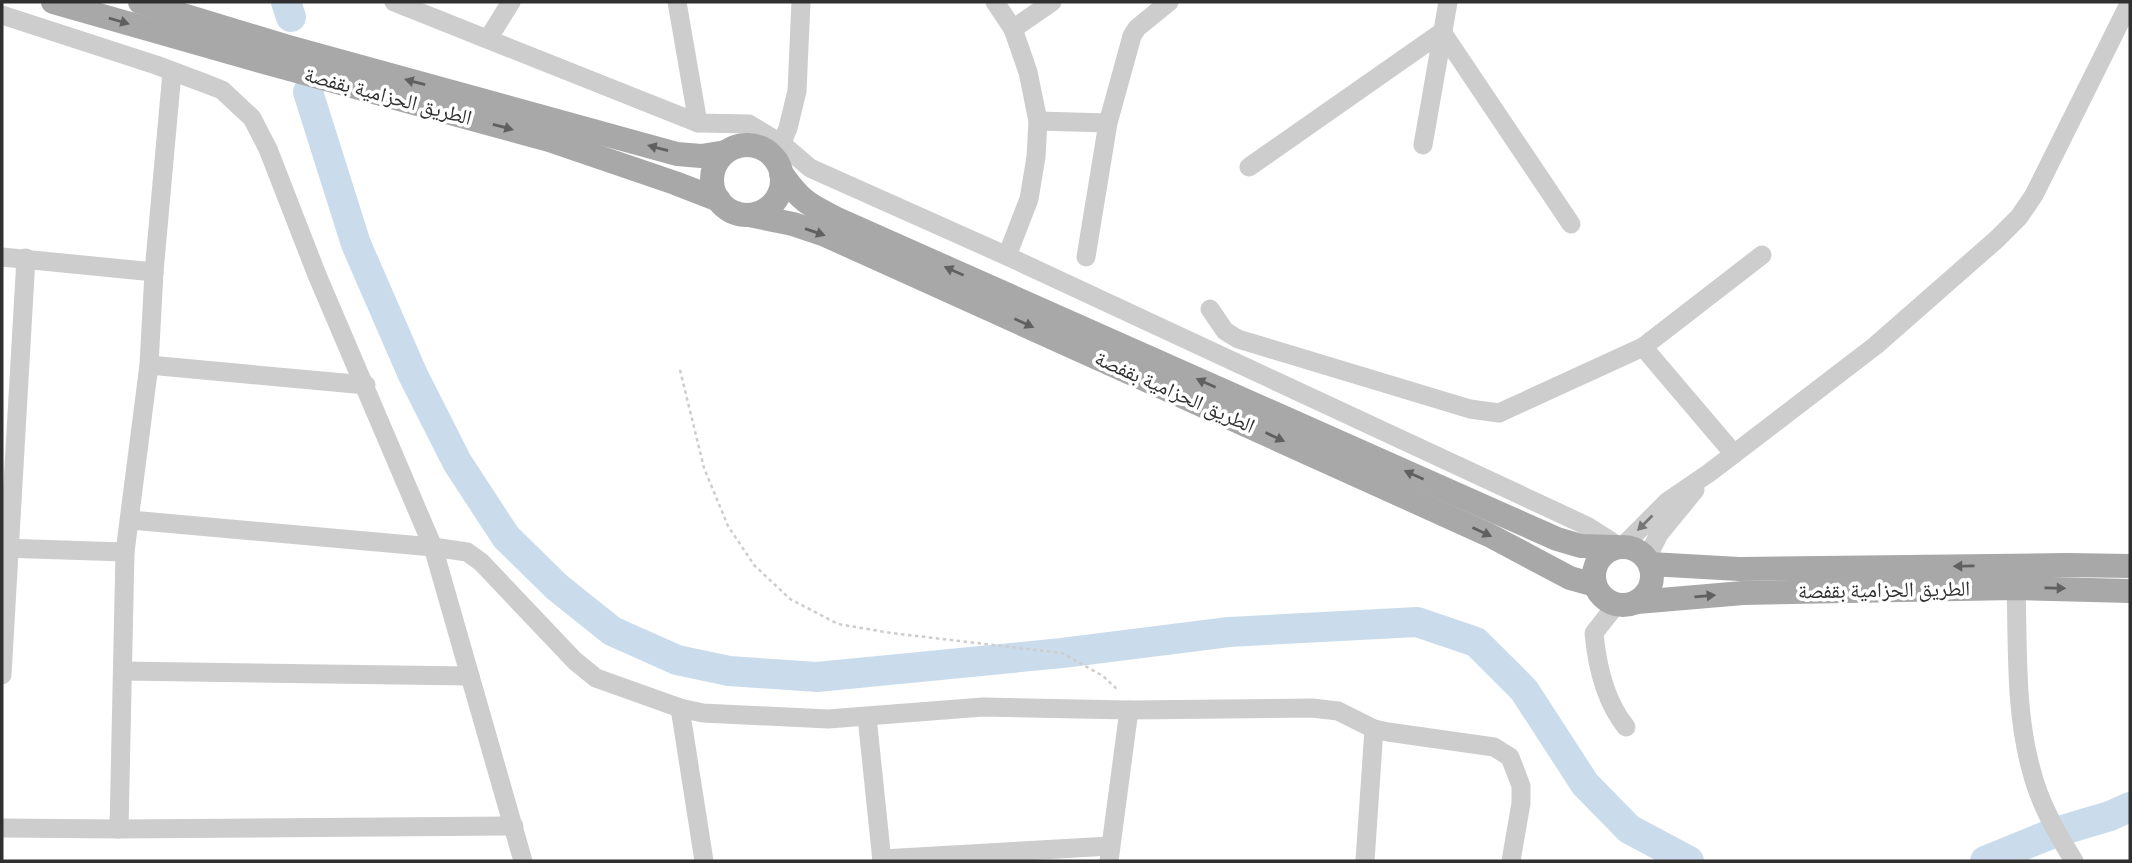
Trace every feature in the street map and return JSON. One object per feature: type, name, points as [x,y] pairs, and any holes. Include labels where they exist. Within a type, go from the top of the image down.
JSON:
[{"type":"main road","name":"الطريق الحزامية بقفصة","points":[[53,2],[549,140],[719,201]]},
{"type":"main road","name":"الطريق الحزامية بقفصة","points":[[140,2],[285,46],[677,153],[701,156],[726,152]]},
{"type":"main road","points":[[734,148],[772,151],[781,183],[775,201],[759,213],[749,215],[730,211],[719,201],[712,178],[714,168],[726,152],[734,148]]},
{"type":"main road","name":"الطريق الحزامية بقفصة","points":[[772,151],[798,197],[837,219],[1557,539],[1581,546],[1619,547]]},
{"type":"main road","name":"الطريق الحزامية بقفصة","points":[[749,215],[793,224],[823,234],[1489,535],[1570,578],[1595,585]]},
{"type":"main road","points":[[1619,547],[1636,550],[1648,561],[1653,579],[1648,592],[1627,603],[1603,597],[1595,585],[1594,570],[1597,562],[1601,556],[1619,547]]},
{"type":"main road","name":"الطريق الحزامية بقفصة","points":[[1648,561],[1739,569],[2130,566]]},
{"type":"main road","name":"الطريق الحزامية بقفصة","points":[[1627,603],[1743,593],[2016,588],[2130,591]]},
{"type":"street","points":[[394,2],[698,123],[749,124],[772,151],[1587,526],[1619,547],[1668,501],[1709,473],[1875,346],[2019,217],[2035,195],[2130,2]]},
{"type":"street","points":[[488,38],[511,2]]},
{"type":"street","points":[[677,2],[698,123]]},
{"type":"street","points":[[772,151],[797,91],[800,2]]},
{"type":"street","points":[[995,2],[1013,29],[1028,72],[1038,121],[1037,157],[1029,199],[1007,257]]},
{"type":"street","points":[[1013,29],[1052,2]]},
{"type":"street","points":[[1086,257],[1108,123],[1132,36],[1137,28],[1169,2]]},
{"type":"street","points":[[1423,145],[1448,2]]},
{"type":"street","points":[[2,15],[222,90],[252,118],[268,149],[317,275],[433,547],[523,861]]},
{"type":"street","points":[[1250,167],[1442,32]]},
{"type":"street","points":[[1442,32],[1571,224]]},
{"type":"street","points":[[119,829],[125,552],[149,365],[154,272],[172,72]]},
{"type":"street","points":[[1038,121],[1108,123]]},
{"type":"street","points":[[1210,309],[1225,331],[1238,339],[1470,409],[1499,413],[1643,347],[1762,255]]},
{"type":"street","points":[[2,257],[154,272]]},
{"type":"street","points":[[2,675],[5,548],[26,258]]},
{"type":"street","points":[[1643,347],[1734,454]]},
{"type":"street","points":[[149,365],[366,385]]},
{"type":"street","points":[[1648,561],[1659,534],[1709,473]]},
{"type":"street","points":[[131,520],[467,552],[479,560],[575,661],[596,678],[680,708],[703,713],[778,718],[867,718],[983,707],[1129,710],[1312,708],[1338,712],[1374,729],[1494,747],[1510,757],[1521,786],[1521,803],[1511,861]]},
{"type":"street","points":[[5,548],[125,552]]},
{"type":"street","points":[[2016,588],[2021,720],[2031,772],[2044,806],[2074,861]]},
{"type":"street","points":[[1626,727],[1614,712],[1596,659],[1594,633],[1627,603]]},
{"type":"street","points":[[123,671],[470,676]]},
{"type":"street","points":[[680,708],[704,861]]},
{"type":"street","points":[[867,718],[882,860],[1109,854],[1129,710]]},
{"type":"street","points":[[1365,861],[1374,729]]},
{"type":"street","points":[[2,828],[514,826]]},
{"type":"path","points":[[680,370],[704,468],[728,526],[754,565],[790,599],[838,624],[891,634],[1062,653],[1117,687],[1129,710]]},
{"type":"waterway","points":[[286,2],[291,17]]},
{"type":"waterway","points":[[308,92],[356,244],[413,375],[457,462],[506,537],[557,587],[612,631],[677,660],[729,671],[817,677],[1062,653],[1229,632],[1417,622],[1476,642],[1524,690],[1585,784],[1629,829],[1689,861]]},
{"type":"waterway","points":[[1985,861],[2056,832],[2110,816],[2130,807]]}]
